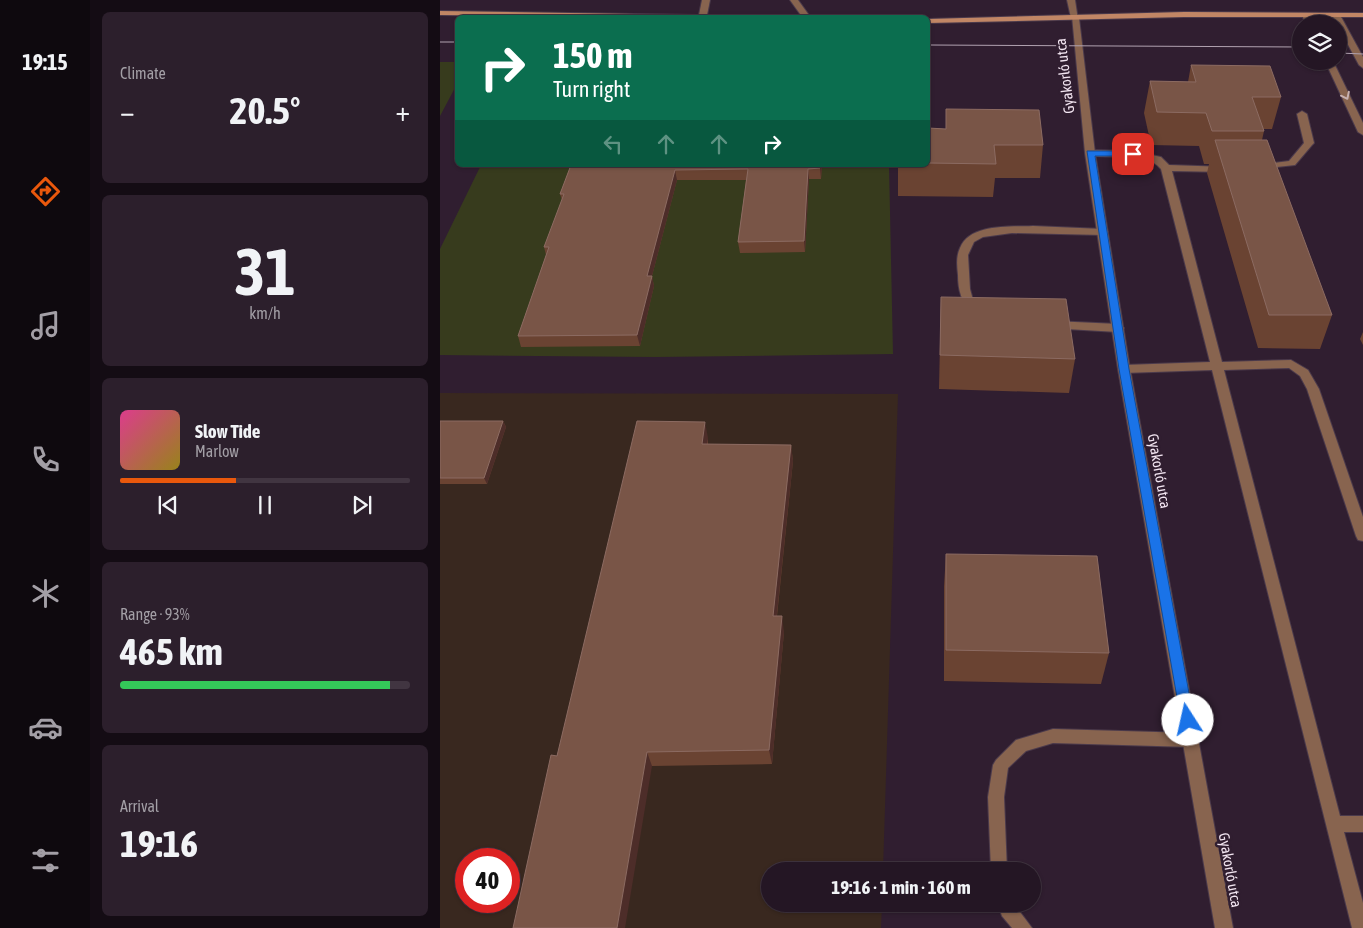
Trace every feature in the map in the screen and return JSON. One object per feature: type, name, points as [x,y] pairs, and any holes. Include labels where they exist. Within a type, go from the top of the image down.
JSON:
[{"type":"main road","points":[[440,12],[703,15]]},
{"type":"main road","points":[[930,21],[1000,22],[1133,16],[1336,15]]},
{"type":"main road","points":[[1347,15],[1363,15]]},
{"type":"street","points":[[703,15],[706,0]]},
{"type":"street","points":[[794,0],[804,15]]},
{"type":"street","name":"Gyakorló utca","points":[[1071,0],[1075,18],[1090,153],[1124,369],[1224,928]]},
{"type":"street","points":[[1347,35],[1363,65]]},
{"type":"street","points":[[1333,70],[1363,132]]},
{"type":"street","points":[[1249,169],[1292,163],[1309,143],[1302,114]]},
{"type":"street","points":[[1090,153],[1133,154],[1150,157],[1158,159],[1166,168],[1361,928]]},
{"type":"street","points":[[1166,168],[1230,169]]},
{"type":"street","points":[[987,318],[972,307],[964,296],[962,253],[971,240],[985,232],[1007,230],[1103,232]]},
{"type":"street","points":[[1044,325],[1118,328]]},
{"type":"street","points":[[1124,369],[1291,364],[1304,373],[1313,389],[1363,536]]},
{"type":"street","points":[[999,862],[996,797],[1001,765],[1021,745],[1053,736],[1191,740]]},
{"type":"street","points":[[1334,824],[1363,824]]},
{"type":"street","points":[[1010,912],[1023,928]]},
{"type":"shaded area","points":[[440,393],[898,394],[883,862],[761,862],[761,912],[882,912],[881,928],[440,928]]},
{"type":"green space","points":[[440,62],[455,62],[455,88],[440,116]]},
{"type":"green space","points":[[480,167],[889,167],[893,354],[655,357],[440,355],[440,249]]},
{"type":"building","points":[[1191,65],[1270,66],[1281,97],[1252,97],[1264,131],[1212,131],[1206,113],[1157,112],[1150,81],[1196,82]]},
{"type":"building","points":[[946,109],[1039,110],[1043,145],[994,145],[996,164],[930,163],[930,128],[946,129]]},
{"type":"building","points":[[1215,140],[1267,140],[1332,315],[1269,315]]},
{"type":"building","points":[[570,167],[820,167],[808,169],[804,241],[738,242],[748,169],[675,170],[647,276],[652,276],[637,335],[518,336],[549,247],[544,247],[564,194],[560,194]]},
{"type":"building","points":[[941,297],[1066,299],[1075,359],[940,355]]},
{"type":"building","points":[[440,421],[503,421],[484,478],[440,478]]},
{"type":"building","points":[[637,421],[705,422],[702,444],[791,445],[773,616],[782,616],[769,750],[647,752],[617,928],[513,928],[516,913],[520,913],[520,896],[551,755],[557,756]]},
{"type":"building","points":[[946,554],[1097,556],[1109,653],[946,650]]},
{"type":"tram line","points":[[440,42],[455,42]]},
{"type":"tram line","points":[[930,45],[1292,47]]},
{"type":"tram line","points":[[1347,53],[1363,54]]},
{"type":"route","points":[[1133,154],[1090,153],[1124,369],[1188,720]]}]
